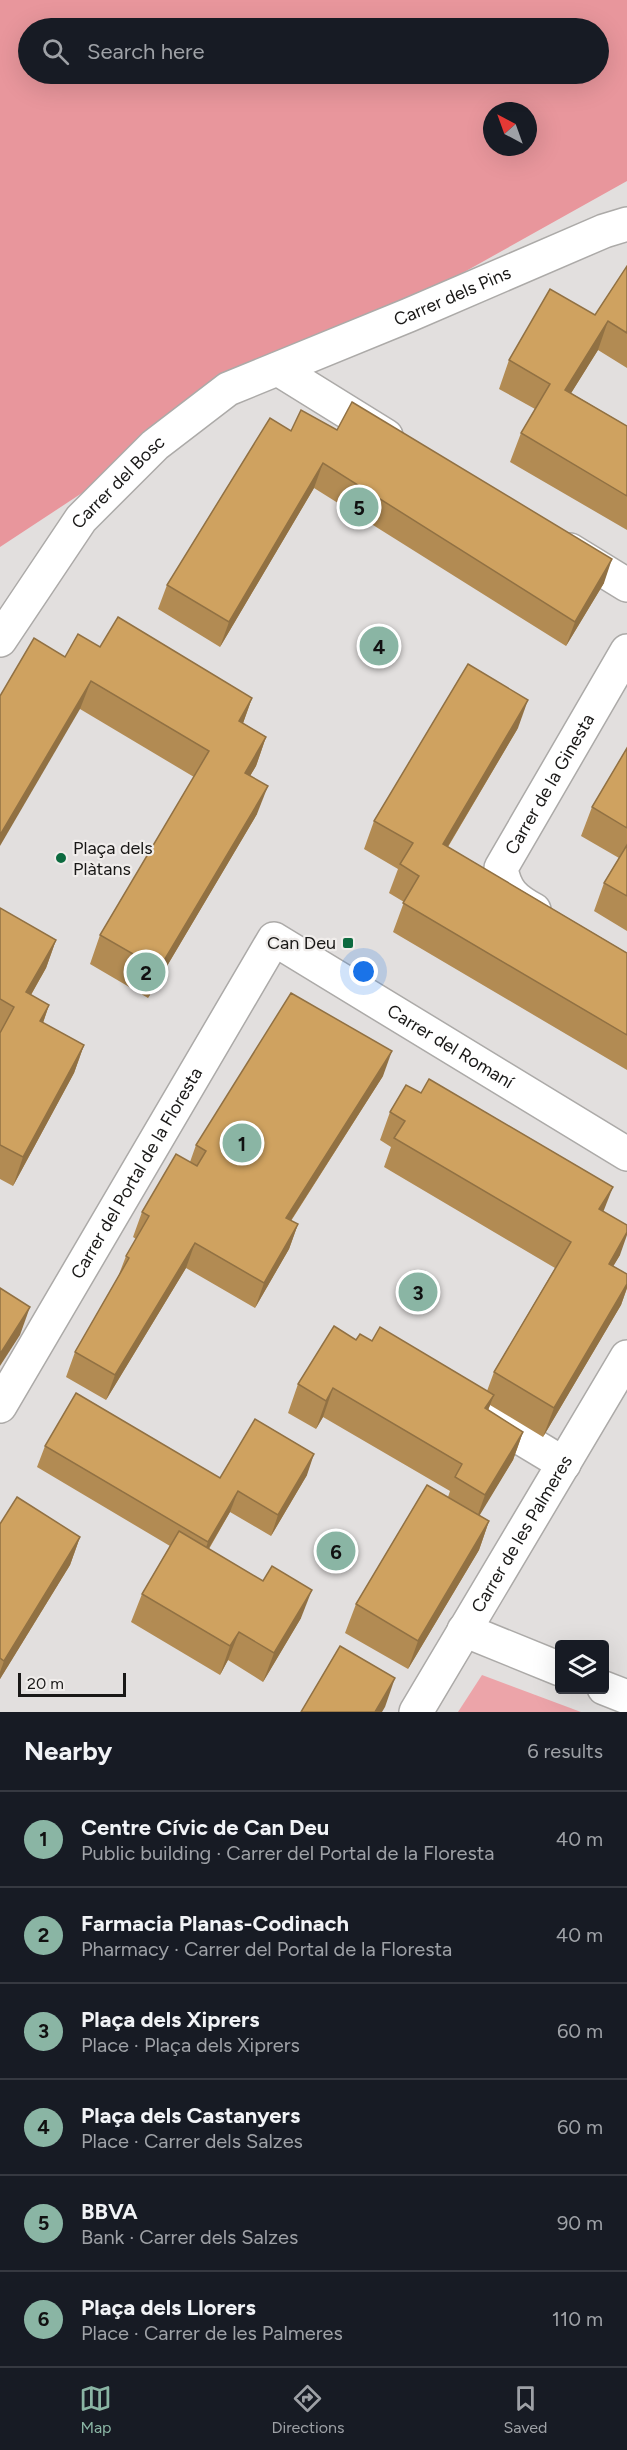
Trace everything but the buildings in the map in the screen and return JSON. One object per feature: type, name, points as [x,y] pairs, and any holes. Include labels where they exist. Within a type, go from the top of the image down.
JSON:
[{"type":"street","name":"Carrer dels Pins","points":[[278,369],[604,231],[627,224]]},
{"type":"street","points":[[278,369],[407,449]]},
{"type":"street","name":"Carrer del Bosc","points":[[0,640],[81,519],[155,445],[228,389],[278,369]]},
{"type":"street","points":[[547,536],[627,585]]},
{"type":"street","name":"Carrer de la Ginesta","points":[[556,923],[516,900],[504,886],[501,868],[627,651]]},
{"type":"street","name":"Carrer del Romaní","points":[[274,939],[627,1154]]},
{"type":"street","name":"Carrer del Portal de la Floresta","points":[[0,1406],[274,939]]},
{"type":"street","name":"Carrer de les Palmeres","points":[[416,1712],[627,1357]]},
{"type":"street","points":[[454,1398],[564,1464]]},
{"type":"street","points":[[464,1630],[555,1667]]},
{"type":"street","points":[[609,1690],[627,1697]]},
{"type":"shaded area","points":[[0,0],[627,0],[627,181],[155,445],[0,547]]},
{"type":"shaded area","points":[[482,1675],[581,1712],[458,1712]]},
{"type":"place","name":"BBVA","points":[[359,507]]},
{"type":"place","name":"Plaça dels Castanyers","points":[[379,646]]},
{"type":"place","name":"Plaça dels Plàtans","points":[[61,858]]},
{"type":"place","name":"Can Deu","points":[[348,943]]},
{"type":"place","name":"Farmacia Planas-Codinach","points":[[146,972]]},
{"type":"place","name":"Centre Cívic de Can Deu","points":[[242,1143]]},
{"type":"place","name":"Plaça dels Xiprers","points":[[418,1292]]},
{"type":"place","name":"Plaça dels Llorers","points":[[336,1551]]}]
